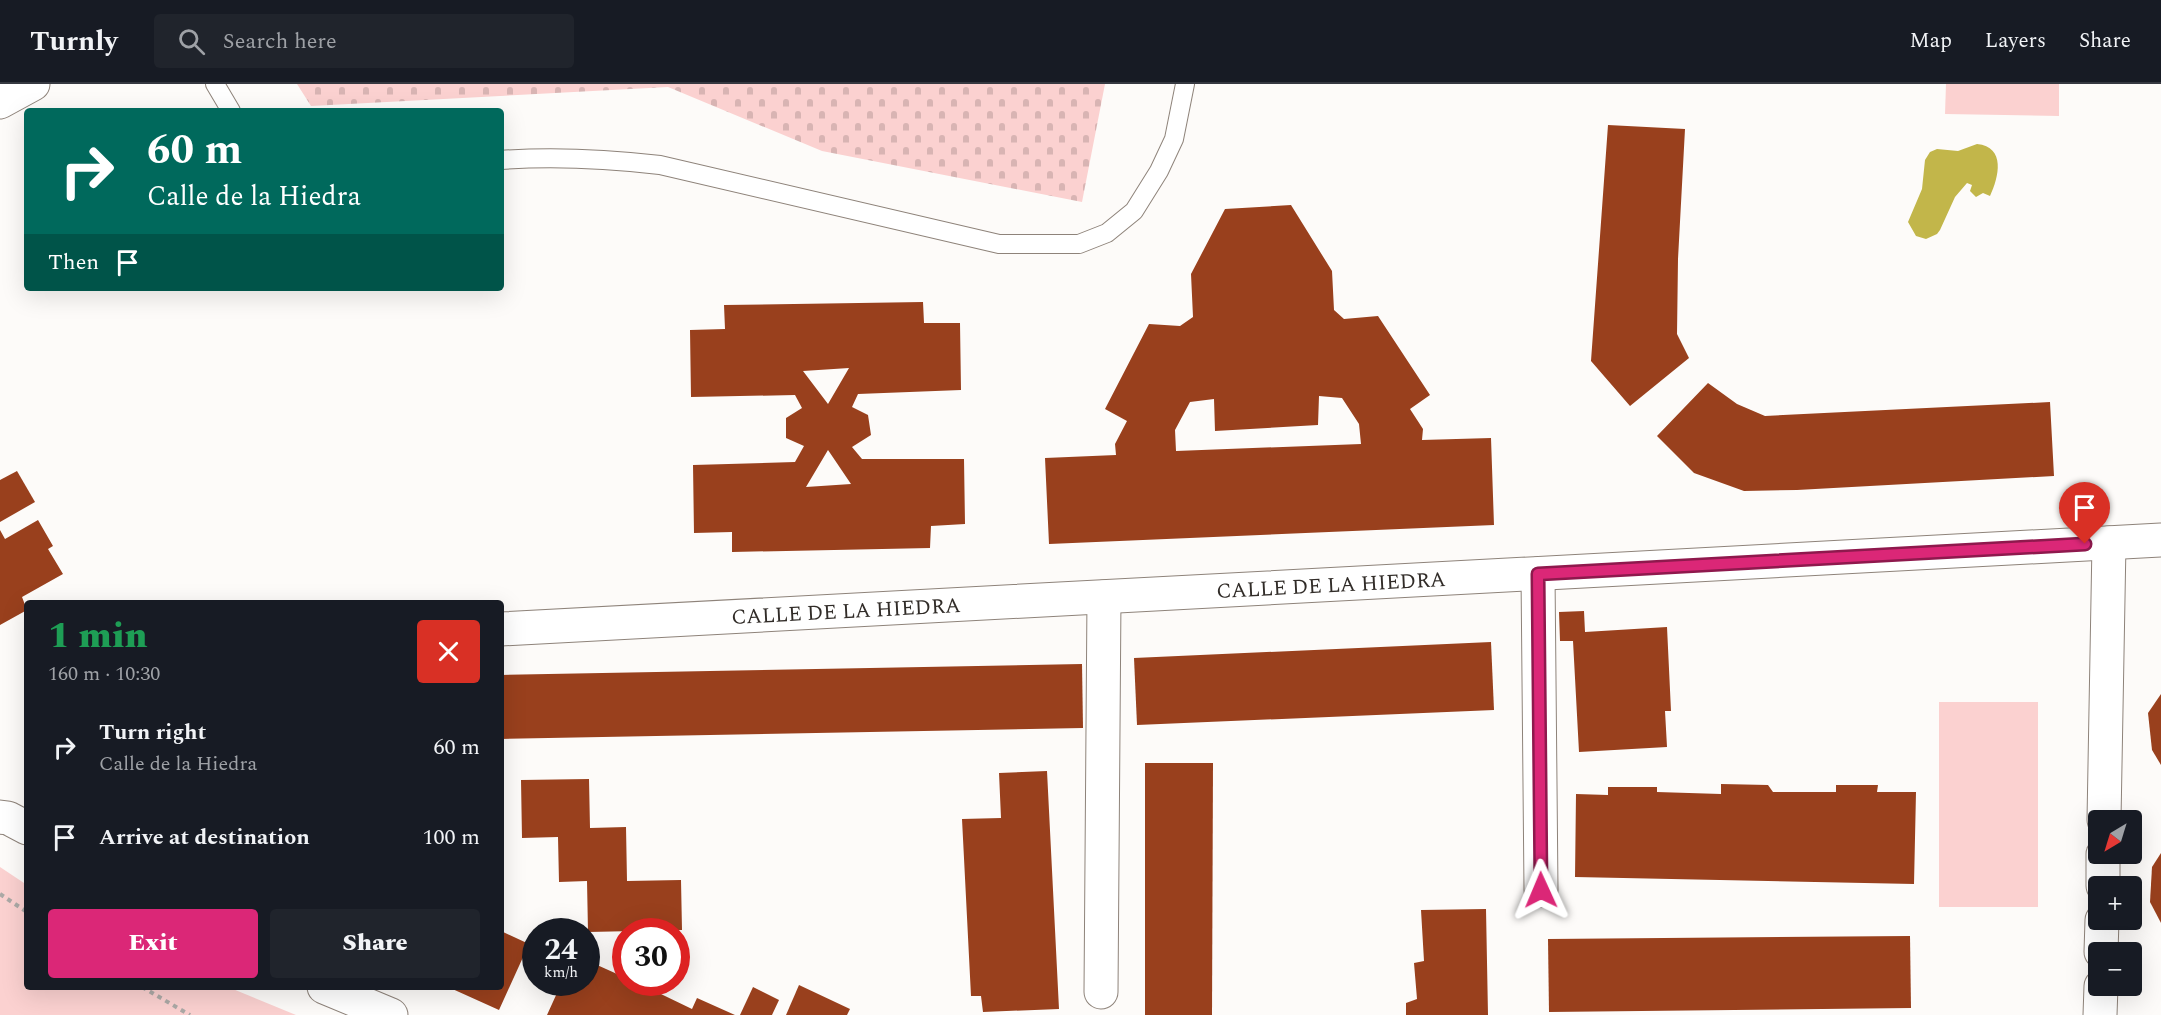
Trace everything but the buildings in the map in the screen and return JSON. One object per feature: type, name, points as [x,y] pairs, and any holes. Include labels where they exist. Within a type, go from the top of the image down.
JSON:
[{"type":"street","points":[[0,102],[33,84]]},
{"type":"street","name":"CALLE DE LA HIEDRA","points":[[504,629],[2161,540]]},
{"type":"street","points":[[2104,810],[2109,543]]},
{"type":"street","points":[[1538,574],[1541,890]]},
{"type":"street","points":[[1101,992],[1104,597]]},
{"type":"street","points":[[331,990],[391,1015]]},
{"type":"street","points":[[2100,1015],[2101,996]]},
{"type":"lane","points":[[215,84],[229,108]]},
{"type":"lane","points":[[504,160],[614,160],[660,165],[999,244],[1079,244],[1107,233],[1134,212],[1159,171],[1174,139],[1185,84]]},
{"type":"path","points":[[0,894],[24,910]]},
{"type":"path","points":[[147,990],[190,1015]]},
{"type":"green space","points":[[297,84],[1105,84],[1082,202],[822,151],[668,87],[311,106]]},
{"type":"green space","points":[[1946,84],[2059,84],[2059,116],[1945,114]]},
{"type":"green space","points":[[1939,702],[2038,702],[2038,907],[1939,907]]},
{"type":"green space","points":[[0,867],[24,883],[24,990],[235,990],[296,1015],[0,1015]]},
{"type":"shaded area","points":[[1977,144],[1993,151],[1998,164],[1996,180],[1990,196],[1983,193],[1976,197],[1970,191],[1972,185],[1967,183],[1955,197],[1937,234],[1926,239],[1916,236],[1908,222],[1922,189],[1925,160],[1930,152],[1937,149],[1958,151]]},
{"type":"route","points":[[1541,890],[1538,574],[2085,544]]}]
